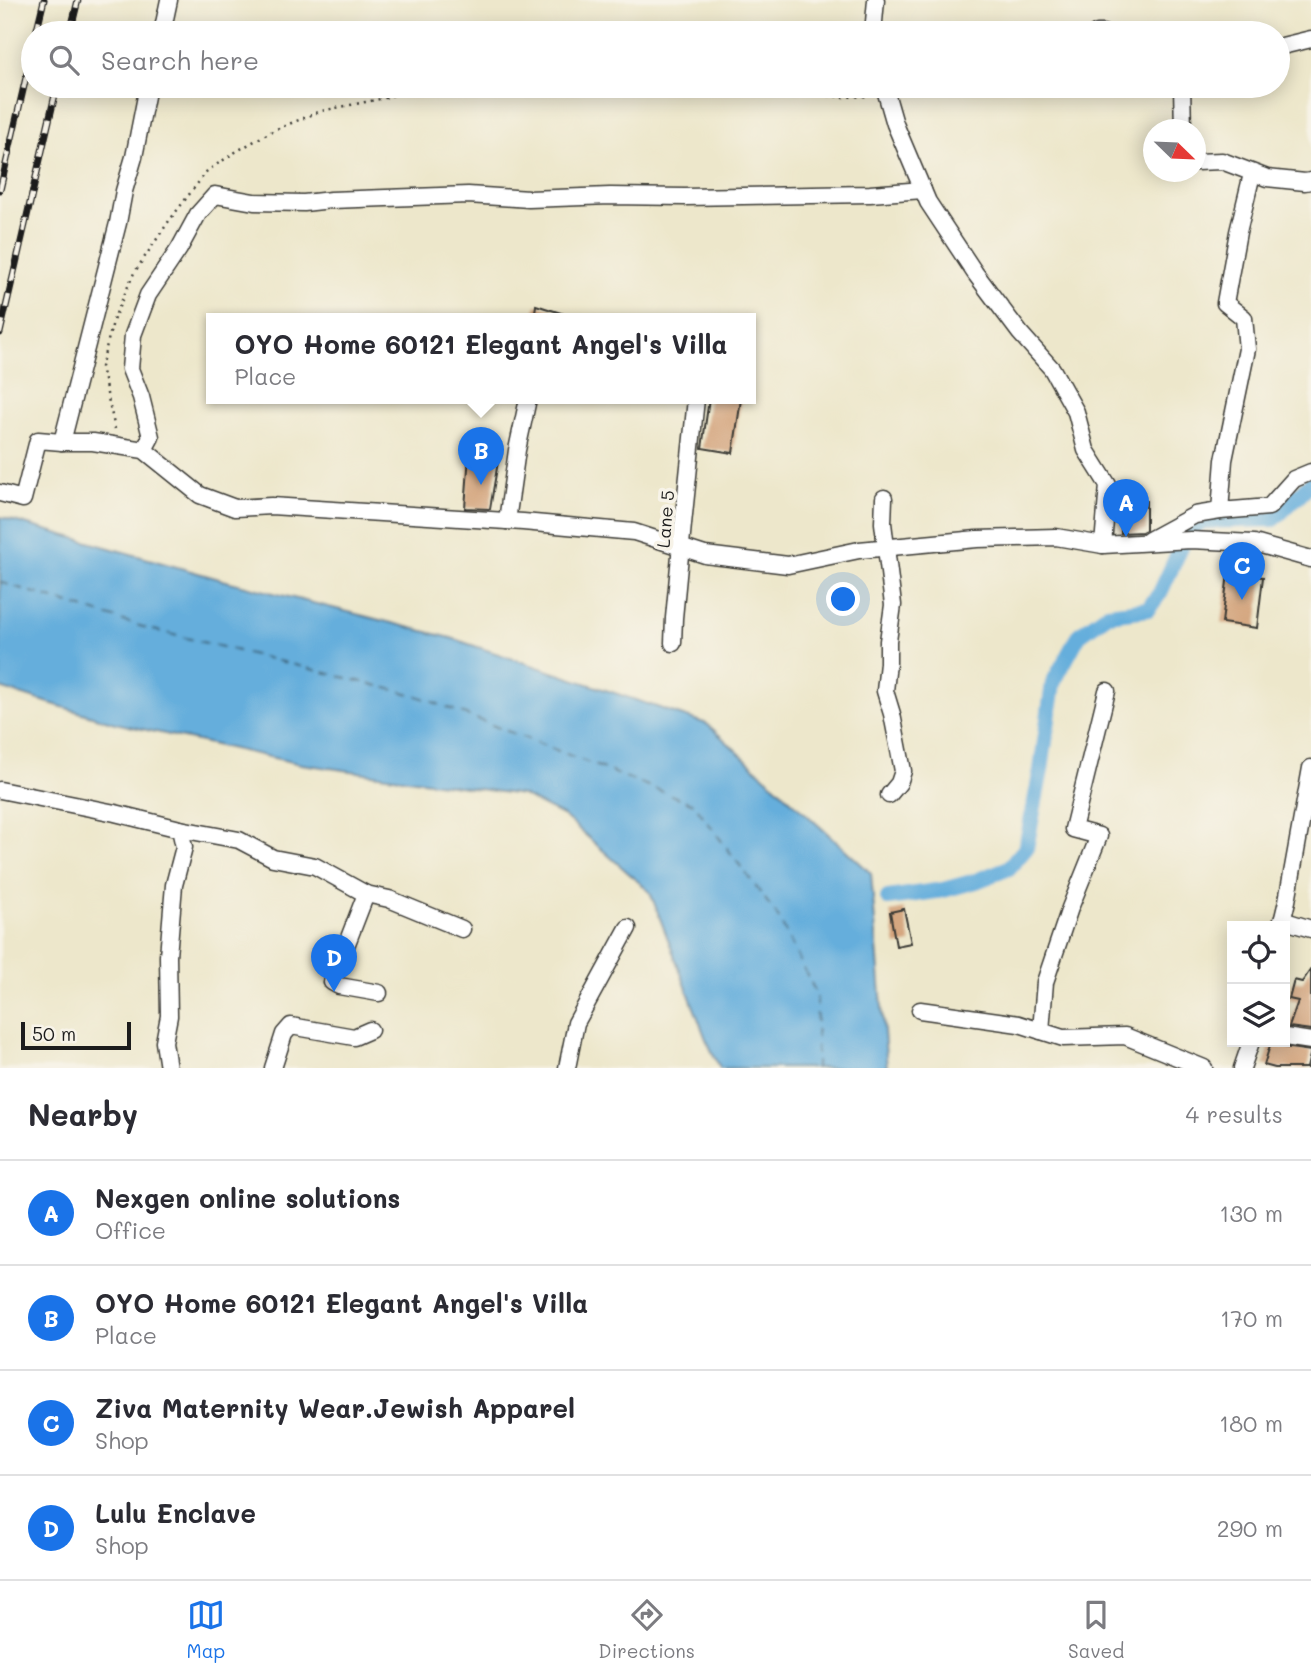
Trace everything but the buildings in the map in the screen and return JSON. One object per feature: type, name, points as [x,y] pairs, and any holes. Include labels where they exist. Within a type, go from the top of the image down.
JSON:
[{"type":"street","points":[[165,21],[169,0]]},
{"type":"street","points":[[874,21],[876,0]]},
{"type":"street","points":[[1290,44],[1311,39]]},
{"type":"street","points":[[62,442],[118,223],[146,98]]},
{"type":"street","points":[[887,98],[895,124],[928,202],[1020,334],[1052,369],[1076,412],[1086,450],[1108,485],[1103,545]]},
{"type":"street","points":[[1182,98],[1183,119]]},
{"type":"street","points":[[1206,162],[1222,161],[1266,178],[1311,181]]},
{"type":"street","points":[[1220,511],[1224,460],[1247,349],[1244,318],[1225,303],[1252,173]]},
{"type":"street","points":[[144,450],[151,437],[141,397],[130,369],[133,335],[148,295],[179,249],[198,214],[215,195],[254,202],[304,202],[468,195],[529,199],[870,194],[923,190]]},
{"type":"street","points":[[507,521],[527,404]]},
{"type":"street","name":"Lane 5","points":[[673,643],[695,404]]},
{"type":"street","points":[[0,493],[23,499],[38,440],[93,442],[144,450],[200,495],[235,508],[271,506],[634,532],[705,555],[788,565],[859,550],[977,539],[1056,537],[1103,545],[1191,540],[1254,543],[1311,559]]},
{"type":"street","points":[[1144,543],[1195,515],[1269,507],[1294,479],[1311,472]]},
{"type":"street","points":[[884,498],[883,523],[893,605],[886,691],[902,771],[899,783],[889,795]]},
{"type":"street","points":[[1041,1031],[1045,982],[1070,908],[1099,836],[1073,829],[1107,691]]},
{"type":"street","points":[[1281,921],[1311,768]]},
{"type":"street","points":[[0,790],[239,840],[273,858],[315,866],[366,894],[462,929]]},
{"type":"street","points":[[168,1068],[164,1042],[169,1016],[168,956],[174,885],[184,847],[180,829]]},
{"type":"street","points":[[366,894],[332,982],[379,993]]},
{"type":"street","points":[[1290,925],[1311,929]]},
{"type":"street","points":[[567,1068],[576,1023],[628,928]]},
{"type":"street","points":[[920,1010],[1019,1024],[1063,1038],[1125,1036],[1204,1068]]},
{"type":"street","points":[[273,1068],[284,1034],[291,1026],[354,1037],[370,1030]]},
{"type":"street","points":[[1290,1038],[1311,1041]]},
{"type":"street","points":[[1242,1068],[1249,1047]]},
{"type":"water","points":[[0,517],[230,582],[451,638],[707,724],[871,873],[887,1068],[720,1068],[706,1039],[650,892],[564,816],[522,795],[301,764],[115,723],[0,688]]},
{"type":"waterway","points":[[888,898],[943,890],[1009,868],[1026,848],[1041,770],[1053,683],[1079,635],[1108,614],[1148,609],[1160,593],[1188,532],[1202,521],[1274,519],[1311,483]]},
{"type":"ferry route","points":[[0,582],[146,628],[415,695],[694,804],[777,915],[817,995],[816,1068]]},
{"type":"railway","points":[[39,21],[44,0]]},
{"type":"railway","points":[[73,21],[78,0]]},
{"type":"railway","points":[[0,190],[21,98]]},
{"type":"railway","points":[[0,333],[54,98]]},
{"type":"place","name":"OYO Home 60121 Elegant Angel's Villa","points":[[481,485]]},
{"type":"place","name":"Nexgen online solutions","points":[[1126,537]]},
{"type":"place","name":"Ziva Maternity Wear.Jewish Apparel","points":[[1242,600]]},
{"type":"place","name":"Lulu Enclave","points":[[334,992]]}]
